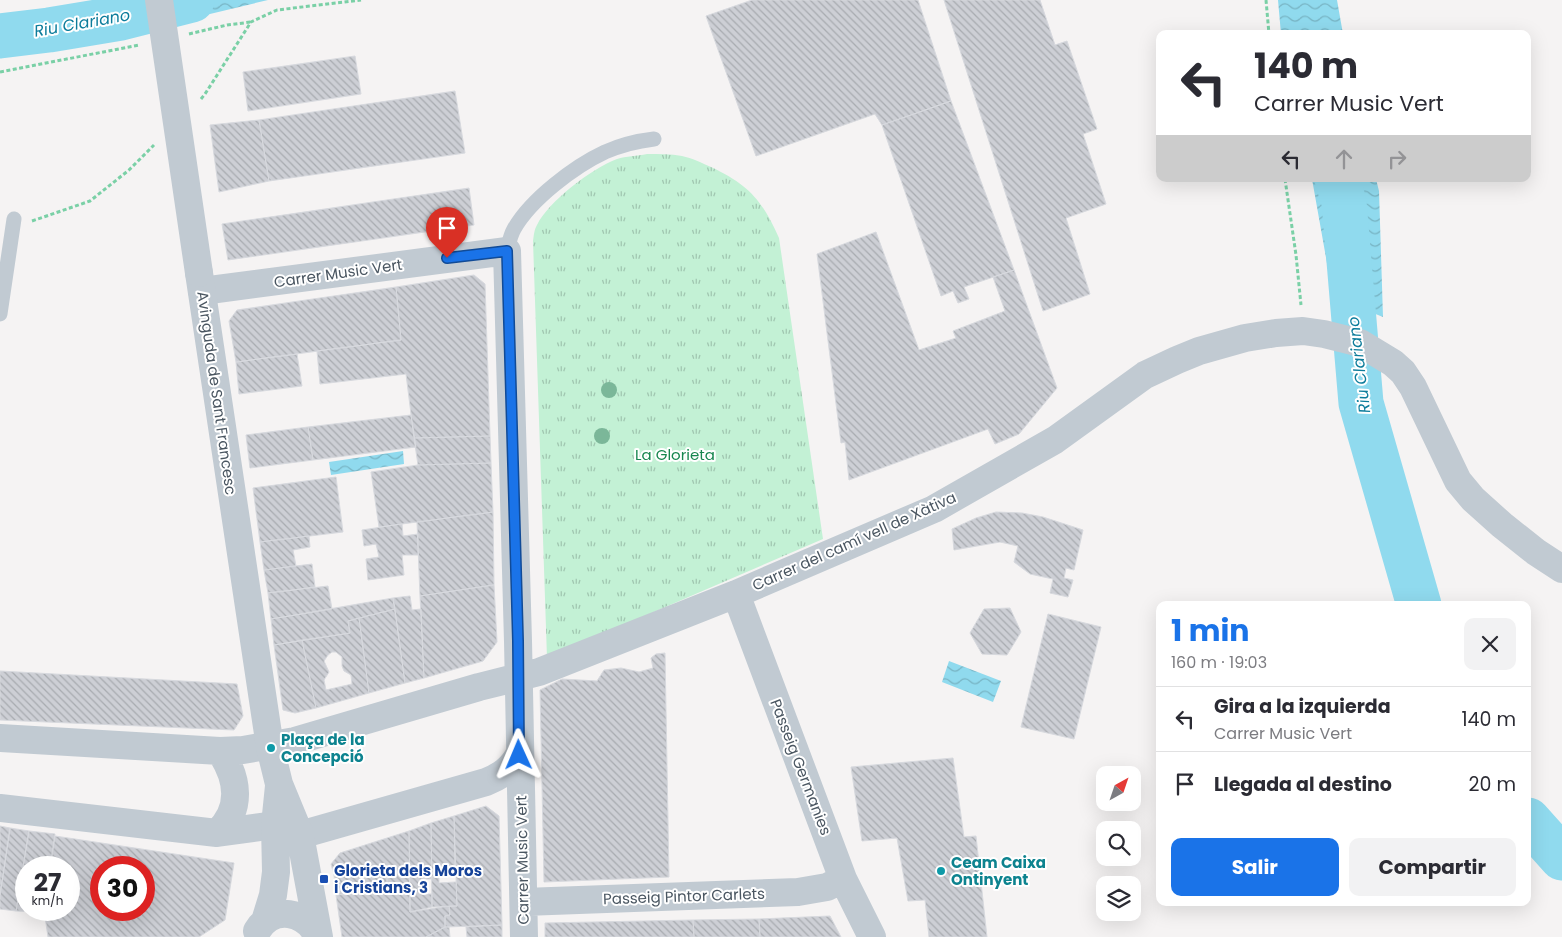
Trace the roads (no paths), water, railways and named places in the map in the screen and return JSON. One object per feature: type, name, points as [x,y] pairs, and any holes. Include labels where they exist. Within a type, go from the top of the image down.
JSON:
[{"type":"street","name":"Avinguda de Sant Francesc","points":[[159,0],[270,747],[279,784],[300,835],[318,937]]},
{"type":"street","name":"Carrer Music Vert","points":[[200,282],[507,251],[524,937]]},
{"type":"street","name":"Carrer del camí vell de Xàtiva","points":[[519,678],[539,672],[736,594],[934,509],[1055,440],[1145,375],[1199,351],[1245,338],[1276,333],[1313,332],[1360,343],[1394,363],[1403,372],[1413,388],[1458,481],[1473,499],[1502,525],[1536,552],[1562,569]]},
{"type":"street","name":"Passeig Germanies","points":[[736,594],[842,879],[872,937]]},
{"type":"street","points":[[0,738],[220,750],[270,747],[316,736],[479,687],[519,678]]},
{"type":"street","points":[[217,833],[226,825],[230,817],[234,807],[235,793],[232,771],[220,750]]},
{"type":"street","points":[[300,835],[486,782],[506,772],[513,766],[519,755]]},
{"type":"street","name":"Avinguda de Sant Francesc","points":[[257,932],[273,895],[276,872],[275,825],[279,784]]},
{"type":"street","points":[[0,808],[217,833],[275,825]]},
{"type":"street","name":"Passeig Pintor Carlets","points":[[524,902],[798,892],[827,887],[842,879]]},
{"type":"street","points":[[257,932],[274,916],[286,913],[306,920],[314,928],[318,937]]},
{"type":"lane","points":[[507,251],[511,236],[519,222],[537,201],[562,180],[604,153],[622,145],[654,139]]},
{"type":"lane","points":[[0,314],[14,219]]},
{"type":"water","points":[[187,0],[268,0],[189,19]]},
{"type":"water","points":[[1278,0],[1337,0],[1342,30],[1281,30]]},
{"type":"water","points":[[1313,182],[1377,182],[1379,191],[1383,317],[1333,297]]},
{"type":"water","points":[[403,451],[404,464],[331,475],[329,462]]},
{"type":"water","points":[[949,661],[1001,681],[993,702],[942,682]]},
{"type":"waterway","name":"Riu Clariano","points":[[0,36],[121,18],[192,0]]},
{"type":"waterway","name":"Riu Clariano","points":[[1338,182],[1344,202],[1361,403],[1418,601]]},
{"type":"waterway","name":"Riu Clariano","points":[[1531,823],[1562,858]]},
{"type":"place","name":"Plaça de la Concepció","points":[[271,748]]},
{"type":"place","name":"Ceam Caixa Ontinyent","points":[[941,871]]},
{"type":"place","name":"Glorieta dels Moros i Cristians, 3","points":[[324,879]]},
{"type":"park label","name":"La Glorieta","points":[[675,454]]}]
